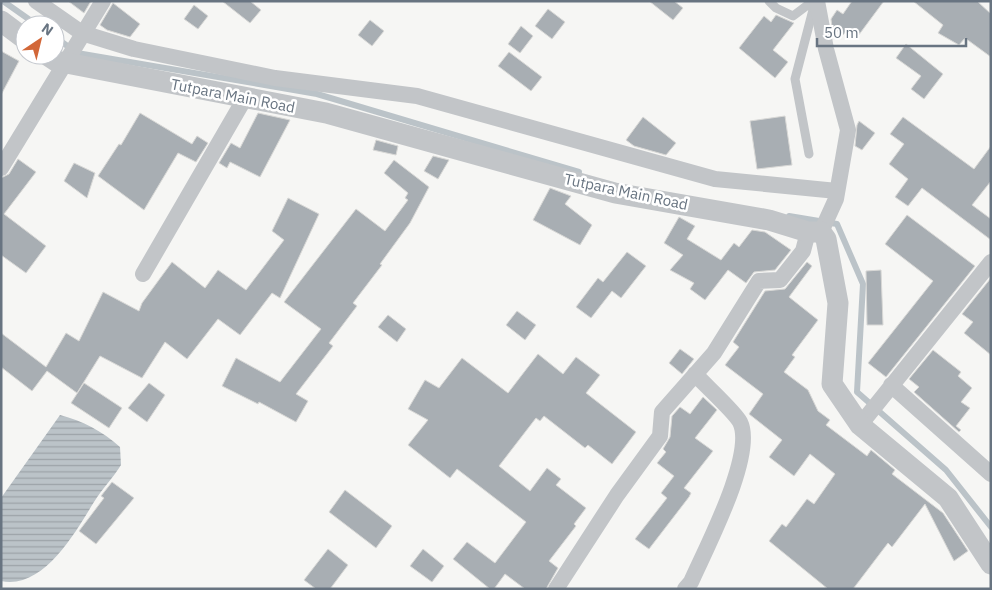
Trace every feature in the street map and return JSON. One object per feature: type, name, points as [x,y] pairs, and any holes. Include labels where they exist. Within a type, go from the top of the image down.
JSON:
[{"type":"street","points":[[36,1],[68,50]]},
{"type":"street","points":[[1,168],[68,50],[103,1]]},
{"type":"street","points":[[556,589],[617,495],[660,436],[662,412],[714,353],[759,281],[780,280],[803,251],[837,195],[848,130],[815,1]]},
{"type":"street","points":[[1,21],[15,32]]},
{"type":"street","points":[[68,50],[134,49],[275,78],[417,96],[715,179],[837,195]]},
{"type":"street","name":"Tutpara Main Road","points":[[68,50],[245,98],[326,113],[615,193],[768,220],[815,232]]},
{"type":"street","points":[[143,274],[245,98]]},
{"type":"street","points":[[815,232],[826,239],[838,303],[832,384],[864,420],[948,498],[991,564]]},
{"type":"street","points":[[864,420],[991,262]]},
{"type":"street","points":[[685,589],[691,582],[734,486],[743,437],[740,422],[695,374]]},
{"type":"street","points":[[888,388],[991,474]]},
{"type":"lane","points":[[769,1],[776,8],[793,16],[815,1]]},
{"type":"lane","points":[[809,154],[795,79],[815,1]]},
{"type":"shaded area","points":[[60,415],[92,427],[113,441],[120,447],[121,465],[97,497],[68,542],[45,568],[31,577],[17,581],[1,581],[1,498]]},
{"type":"building","points":[[68,1],[91,1],[84,13]]},
{"type":"building","points":[[222,1],[250,1],[261,10],[250,23]]},
{"type":"building","points":[[649,1],[674,1],[683,8],[673,20]]},
{"type":"building","points":[[852,1],[884,1],[858,36],[849,28],[843,35],[832,27],[831,19],[837,10],[843,14]]},
{"type":"building","points":[[913,1],[977,1],[991,14],[991,57],[965,38],[959,45],[938,33],[943,25]]},
{"type":"building","points":[[113,3],[140,24],[130,37],[107,30],[100,25]]},
{"type":"building","points":[[194,5],[208,16],[198,29],[184,19]]},
{"type":"building","points":[[548,9],[565,22],[552,39],[535,26]]},
{"type":"building","points":[[776,15],[794,23],[773,50],[788,62],[775,78],[739,48],[764,16],[771,22]]},
{"type":"building","points":[[370,20],[384,31],[372,46],[358,35]]},
{"type":"building","points":[[521,26],[533,36],[520,53],[508,44]]},
{"type":"building","points":[[906,44],[943,74],[924,99],[911,89],[921,76],[896,58]]},
{"type":"building","points":[[1,51],[15,59],[15,65],[17,65],[1,95]]},
{"type":"building","points":[[509,52],[542,77],[531,91],[498,66]]},
{"type":"building","points":[[140,113],[192,144],[197,136],[208,143],[196,162],[178,153],[144,210],[98,176],[119,144],[121,145]]},
{"type":"building","points":[[258,113],[290,120],[260,177],[230,162],[227,168],[219,163],[231,143],[240,148]]},
{"type":"building","points":[[785,116],[792,165],[757,169],[750,121]]},
{"type":"building","points":[[643,117],[676,143],[666,155],[634,146],[626,140]]},
{"type":"building","points":[[903,117],[974,169],[991,146],[991,181],[972,205],[991,219],[991,240],[922,188],[908,206],[895,197],[908,179],[889,164],[904,144],[890,134]]},
{"type":"building","points":[[859,121],[875,133],[862,150],[855,146]]},
{"type":"building","points":[[376,140],[398,146],[396,155],[373,150]]},
{"type":"building","points":[[433,156],[449,160],[438,179],[424,171]]},
{"type":"building","points":[[18,159],[36,172],[4,214],[46,246],[26,273],[1,255],[1,178],[9,174]]},
{"type":"building","points":[[394,160],[429,187],[410,223],[380,264],[382,265],[353,303],[357,306],[329,343],[333,346],[296,394],[308,401],[296,422],[259,402],[258,404],[222,386],[236,358],[280,382],[321,329],[284,302],[356,209],[385,231],[408,200],[405,198],[408,193],[384,173]]},
{"type":"building","points":[[74,163],[95,173],[87,198],[64,181]]},
{"type":"building","points":[[550,188],[571,196],[565,204],[592,225],[580,245],[533,220]]},
{"type":"building","points":[[288,198],[319,214],[280,298],[272,293],[240,335],[218,319],[187,359],[165,342],[142,378],[100,356],[77,393],[47,371],[32,391],[1,367],[1,333],[46,367],[66,333],[79,341],[103,292],[139,311],[142,303],[172,262],[205,288],[218,270],[246,290],[284,240],[272,231]]},
{"type":"building","points":[[907,215],[975,266],[886,377],[868,363],[933,281],[885,244]]},
{"type":"building","points":[[679,217],[695,226],[687,239],[721,260],[734,243],[739,247],[752,230],[765,232],[791,250],[775,270],[754,272],[746,283],[728,270],[705,300],[690,289],[694,283],[670,270],[683,255],[664,243]]},
{"type":"building","points":[[627,252],[646,266],[621,298],[612,291],[591,318],[576,307],[598,278],[603,282]]},
{"type":"building","points":[[807,262],[812,266],[789,297],[818,320],[792,355],[795,357],[784,372],[808,390],[818,411],[830,420],[826,425],[867,456],[871,450],[895,470],[892,474],[943,513],[968,551],[954,561],[925,504],[892,547],[888,543],[853,589],[828,589],[769,541],[782,524],[786,527],[807,499],[814,504],[835,474],[810,454],[794,476],[769,457],[782,440],[749,414],[763,394],[725,365],[739,347],[733,342],[765,291],[785,289]]},
{"type":"building","points":[[881,270],[883,325],[867,325],[866,271]]},
{"type":"building","points":[[991,278],[991,355],[964,333],[973,322],[962,314]]},
{"type":"building","points":[[517,311],[536,325],[525,340],[506,325]]},
{"type":"building","points":[[388,315],[406,329],[397,342],[378,327]]},
{"type":"building","points":[[680,349],[694,359],[682,374],[669,363]]},
{"type":"building","points":[[933,350],[961,372],[958,376],[972,388],[961,402],[970,408],[956,426],[961,430],[959,432],[914,392],[919,387],[909,379]]},
{"type":"building","points":[[538,354],[563,374],[576,357],[600,375],[586,393],[636,432],[612,464],[588,445],[585,448],[544,416],[540,421],[536,418],[499,466],[530,491],[547,468],[561,479],[556,485],[586,508],[574,524],[576,526],[549,561],[558,568],[546,589],[525,589],[505,574],[494,589],[490,589],[453,559],[467,542],[495,563],[526,522],[457,469],[450,478],[408,445],[428,420],[408,409],[425,380],[439,388],[462,358],[508,393]]},
{"type":"building","points":[[84,383],[122,408],[109,428],[71,403]]},
{"type":"building","points":[[149,383],[165,395],[147,422],[128,408]]},
{"type":"building","points":[[703,397],[717,410],[695,438],[713,451],[684,488],[691,493],[689,497],[649,549],[635,539],[667,498],[661,493],[674,476],[657,463],[666,452],[663,449],[670,437],[672,416],[680,407],[690,414]]},
{"type":"building","points":[[112,482],[134,498],[96,544],[79,531],[104,498],[101,496]]},
{"type":"building","points":[[345,490],[392,526],[376,548],[329,512]]},
{"type":"building","points":[[328,549],[348,565],[330,589],[316,589],[304,580]]},
{"type":"building","points":[[423,549],[444,566],[432,582],[410,566]]},
{"type":"waterway","points":[[3,1],[23,15]]},
{"type":"waterway","points":[[65,44],[77,53],[317,94],[579,172]]},
{"type":"waterway","points":[[789,216],[837,224],[863,284],[857,392],[946,470],[991,527]]}]
